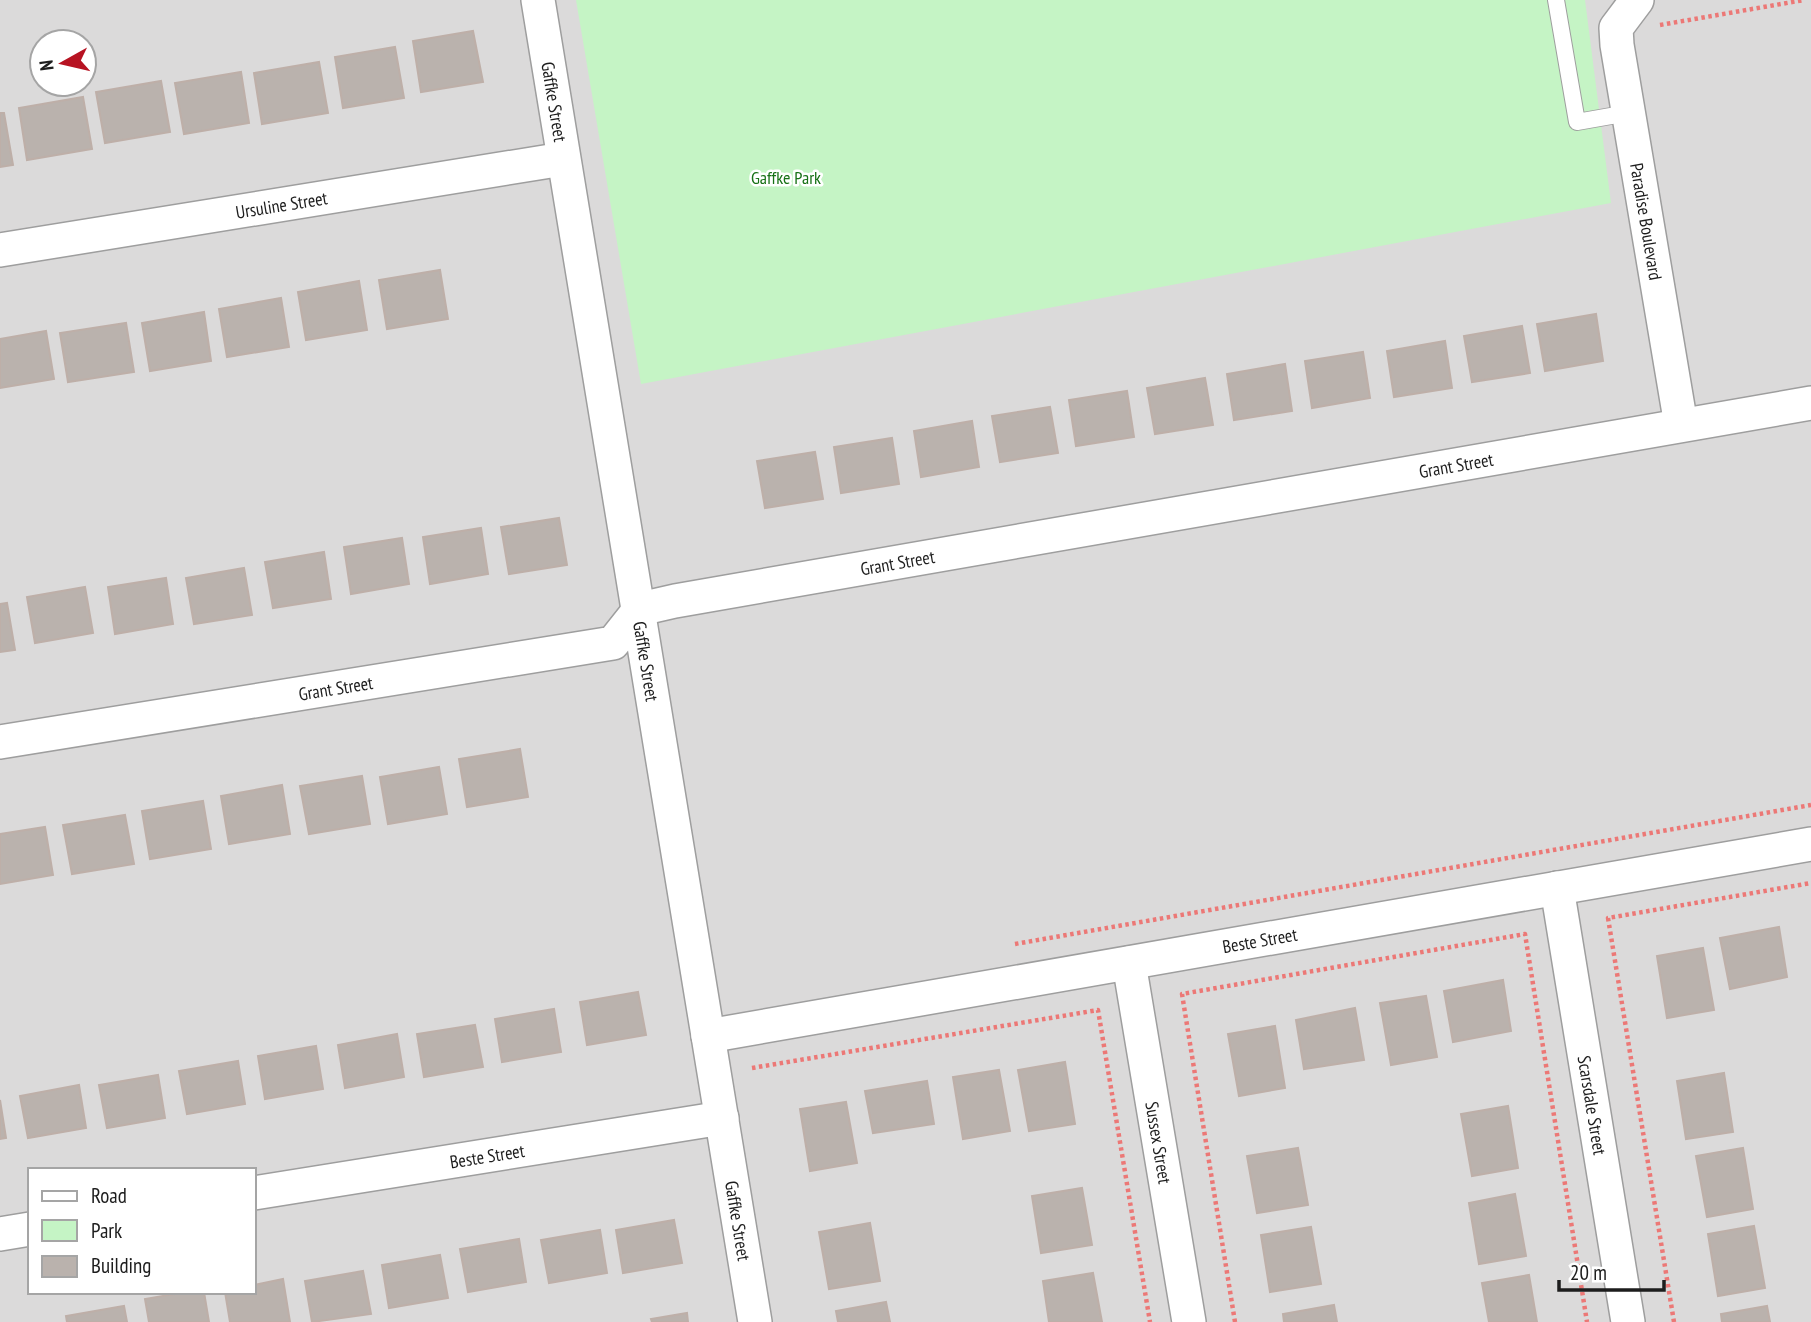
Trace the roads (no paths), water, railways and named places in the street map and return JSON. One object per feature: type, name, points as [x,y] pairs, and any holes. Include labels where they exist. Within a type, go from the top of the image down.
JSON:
[{"type":"street","name":"Gaffke Street","points":[[538,0],[755,1322]]},
{"type":"street","name":"Paradise Boulevard","points":[[1636,15],[1616,28],[1681,425]]},
{"type":"street","name":"Ursuline Street","points":[[0,250],[564,159]]},
{"type":"street","name":"Grant Street","points":[[0,742],[613,643],[640,609],[1811,403]]},
{"type":"street","name":"Beste Street","points":[[708,1036],[1811,844]]},
{"type":"street","name":"Scarsdale Street","points":[[1557,888],[1629,1322]]},
{"type":"street","name":"Sussex Street","points":[[1129,963],[1189,1322]]},
{"type":"street","name":"Beste Street","points":[[256,1193],[722,1118]]},
{"type":"street","points":[[0,1234],[28,1229]]},
{"type":"lane","points":[[1556,0],[1577,122],[1628,113]]},
{"type":"park label","name":"Gaffke Park","points":[[786,177]]}]
